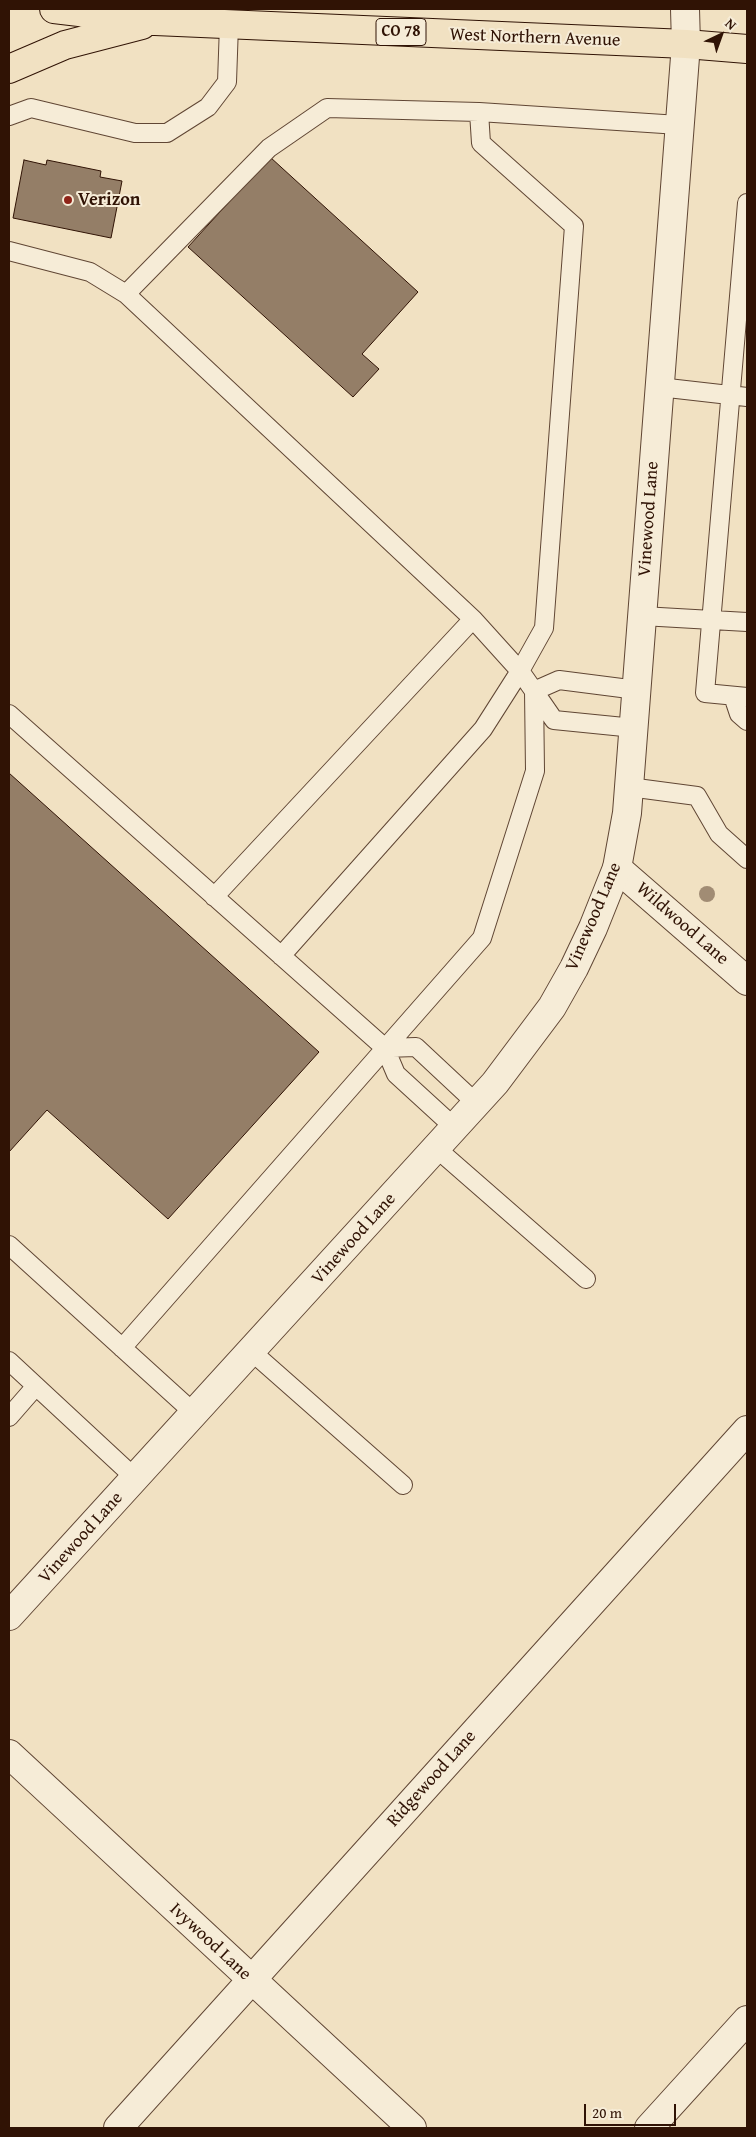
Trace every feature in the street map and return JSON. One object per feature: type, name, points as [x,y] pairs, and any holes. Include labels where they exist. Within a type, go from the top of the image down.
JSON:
[{"type":"main road","name":"West Northern Avenue","points":[[54,9],[155,21],[686,44],[747,49]]},
{"type":"main road","points":[[9,69],[65,45],[155,21]]},
{"type":"street","name":"Vinewood Lane","points":[[9,1616],[495,1083],[552,1007],[574,968],[617,868],[627,813],[634,728],[686,44],[685,9]]},
{"type":"street","name":"Wildwood Lane","points":[[617,868],[747,981]]},
{"type":"street","name":"Ridgewood Lane","points":[[118,2128],[747,1430]]},
{"type":"street","name":"Ivywood Lane","points":[[9,1754],[250,1980],[412,2128]]},
{"type":"street","points":[[649,2128],[747,2020]]},
{"type":"lane","points":[[9,116],[31,108],[135,133],[167,133],[208,107],[227,82],[229,24]]},
{"type":"lane","points":[[126,294],[269,148],[327,108],[479,112],[679,125]]},
{"type":"lane","points":[[281,956],[482,729],[520,671],[544,628],[574,226],[481,143],[479,112]]},
{"type":"lane","points":[[747,203],[739,396],[705,693],[740,697],[740,714],[747,721]]},
{"type":"lane","points":[[9,252],[90,272],[126,294],[473,619],[520,671],[554,720],[634,728]]},
{"type":"lane","points":[[659,387],[739,396]]},
{"type":"lane","points":[[642,616],[747,622]]},
{"type":"lane","points":[[214,897],[473,619]]},
{"type":"lane","points":[[534,692],[559,680],[637,690]]},
{"type":"lane","points":[[122,1348],[482,938],[535,771],[534,692]]},
{"type":"lane","points":[[9,714],[385,1048],[396,1074],[455,1128]]},
{"type":"lane","points":[[629,787],[697,796],[719,834],[747,859]]},
{"type":"lane","points":[[385,1048],[416,1047],[476,1104]]},
{"type":"lane","points":[[436,1148],[586,1279]]},
{"type":"lane","points":[[9,1245],[194,1413]]},
{"type":"lane","points":[[251,1351],[403,1486]]},
{"type":"lane","points":[[9,1361],[135,1478]]},
{"type":"lane","points":[[9,1417],[36,1386]]},
{"type":"building","points":[[270,157],[418,292],[362,354],[379,369],[353,397],[188,247]]},
{"type":"building","name":"Verizon","points":[[24,160],[46,165],[47,160],[101,171],[100,177],[122,181],[111,238],[13,218]]},
{"type":"building","points":[[9,773],[319,1052],[168,1219],[47,1110],[9,1152]]},
{"type":"place","name":"Verizon","points":[[68,200]]}]
